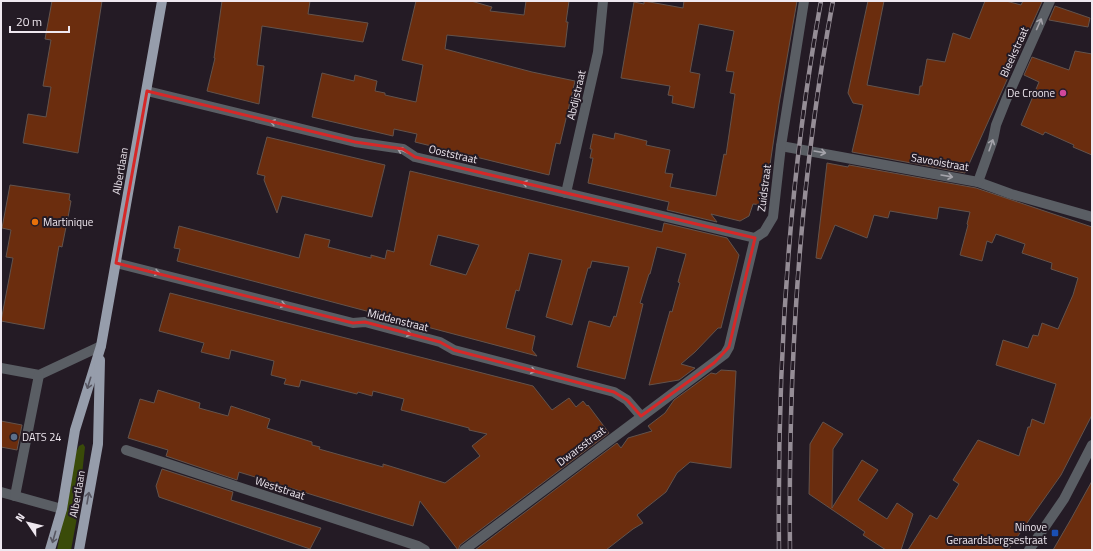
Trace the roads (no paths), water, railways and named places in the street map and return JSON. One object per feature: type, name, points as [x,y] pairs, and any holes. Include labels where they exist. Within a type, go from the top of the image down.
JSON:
[{"type":"main road","name":"Albertlaan","points":[[50,550],[62,510],[75,430],[101,346],[162,1]]},
{"type":"main road","name":"Albertlaan","points":[[79,550],[98,444],[101,346]]},
{"type":"street","name":"Abdijstraat","points":[[566,192],[598,52],[603,1]]},
{"type":"street","name":"Zuidstraat","points":[[755,238],[764,232],[773,217],[781,146],[804,1]]},
{"type":"street","name":"Bleekstraat","points":[[978,182],[993,140],[996,125],[1050,1]]},
{"type":"street","name":"Ooststraat","points":[[146,91],[355,142],[403,149],[415,157],[755,238]]},
{"type":"street","name":"Savooistraat","points":[[781,146],[978,182],[1010,194],[1092,217]]},
{"type":"street","name":"Dwarsstraat","points":[[464,550],[725,354],[729,347],[755,238]]},
{"type":"street","name":"Middenstraat","points":[[116,263],[353,323],[366,322],[440,342],[454,350],[614,392],[627,400],[641,416]]},
{"type":"street","points":[[1,368],[39,375],[101,346]]},
{"type":"street","points":[[14,496],[39,375]]},
{"type":"street","points":[[1029,550],[1064,499],[1092,445]]},
{"type":"street","name":"Weststraat","points":[[126,450],[418,546],[425,550]]},
{"type":"street","points":[[1,492],[62,510]]},
{"type":"railway","points":[[779,550],[780,412],[787,275],[800,137],[821,1]]},
{"type":"railway","points":[[790,550],[791,412],[798,274],[812,137],[821,69],[833,1]]},
{"type":"place","name":"De Croone","points":[[1063,93]]},
{"type":"place","name":"Martinique","points":[[35,222]]},
{"type":"place","name":"DATS 24","points":[[14,437]]},
{"type":"place","name":"Ninove Geraardsbergsestraat","points":[[1055,533]]}]
